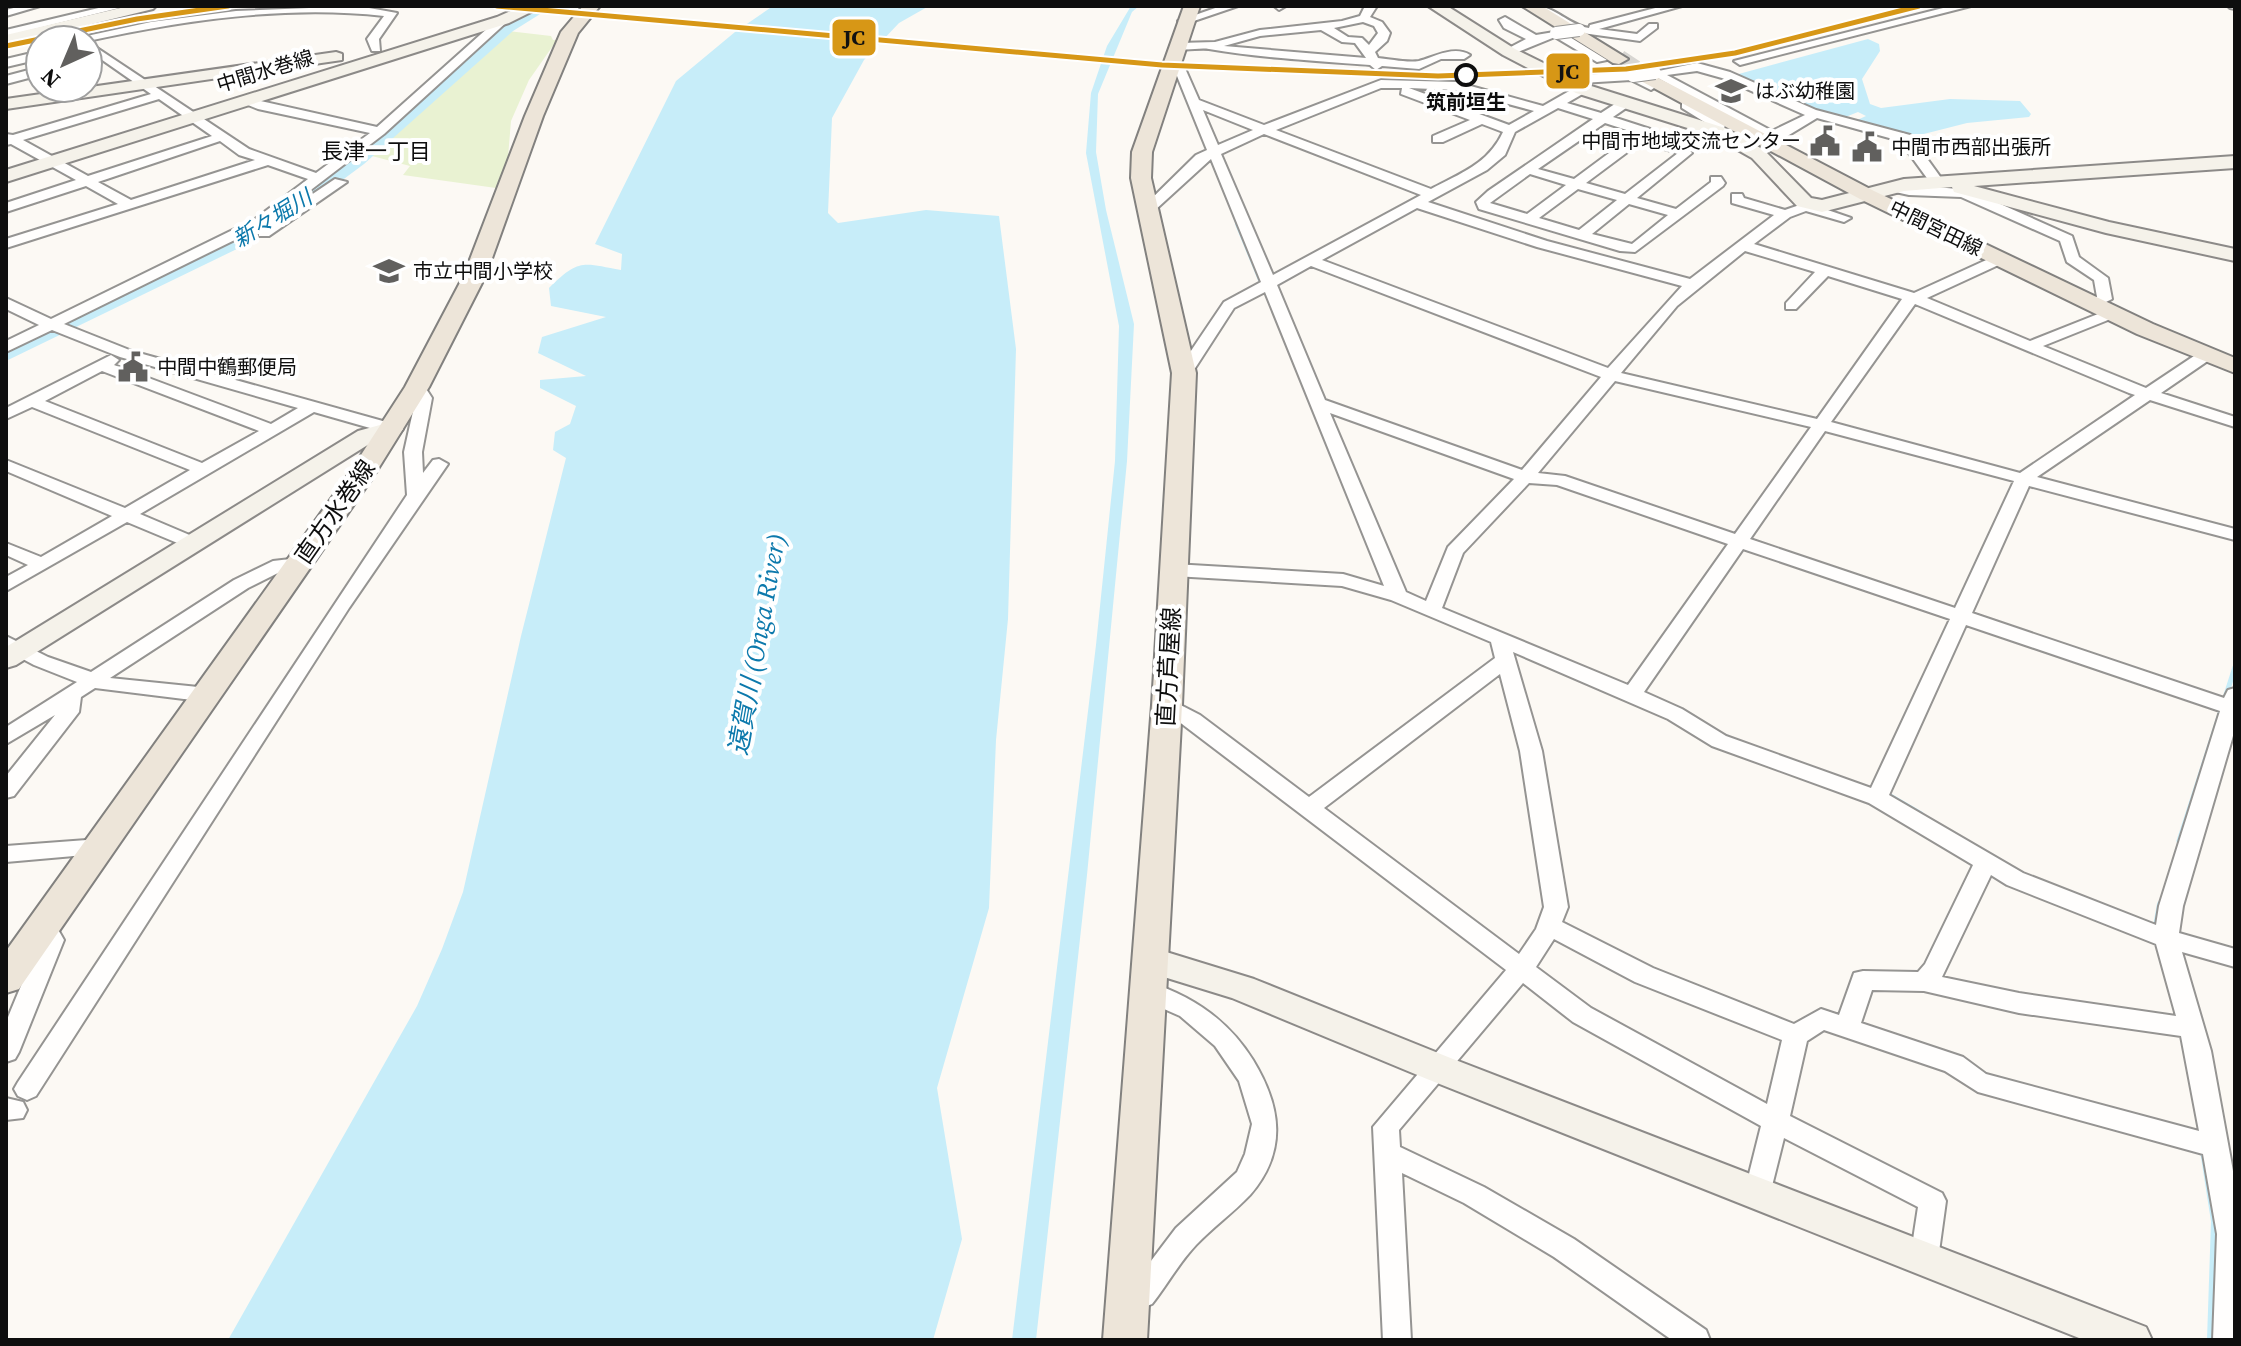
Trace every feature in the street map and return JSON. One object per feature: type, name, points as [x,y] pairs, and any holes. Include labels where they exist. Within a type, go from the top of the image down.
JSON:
[{"type":"main road","name":"直方水巻線","points":[[6,979],[26,941],[100,847],[208,695],[417,387],[475,275],[534,116],[570,32],[592,6]]},
{"type":"main road","points":[[1530,6],[1619,59]]},
{"type":"main road","name":"直方芦屋線","points":[[1125,1340],[1167,705],[1184,373],[1155,193],[1142,152],[1188,14]]},
{"type":"main road","name":"中間宮田線","points":[[1644,75],[1867,195],[2103,308],[2235,366]]},
{"type":"street","points":[[6,13],[34,6]]},
{"type":"street","points":[[42,6],[60,23]]},
{"type":"street","points":[[6,40],[121,6]]},
{"type":"street","points":[[6,33],[148,6]]},
{"type":"street","points":[[104,36],[202,17],[313,6],[391,13],[373,39],[376,49]]},
{"type":"street","name":"中間水巻線","points":[[6,176],[503,20],[535,6]]},
{"type":"street","points":[[1364,18],[1371,6]]},
{"type":"street","points":[[1436,6],[1509,52],[1582,89],[1719,132],[1758,154],[1799,198],[1811,206],[1844,218]]},
{"type":"street","points":[[1540,6],[1579,30],[1640,38],[1653,26]]},
{"type":"street","points":[[1509,52],[1556,33],[1676,6]]},
{"type":"street","points":[[1740,61],[1965,6]]},
{"type":"street","points":[[1188,14],[1225,12]]},
{"type":"street","points":[[1377,71],[1384,33],[1378,24],[1364,18],[1324,27],[1256,34],[1227,44],[1206,45],[1175,56],[1398,596]]},
{"type":"street","points":[[60,328],[251,228],[380,131],[503,20]]},
{"type":"street","points":[[1505,20],[1508,26],[1535,39]]},
{"type":"street","points":[[1241,22],[1256,34]]},
{"type":"street","points":[[1324,27],[1346,40],[1358,40],[1377,71],[1510,130]]},
{"type":"street","points":[[1556,33],[1601,60]]},
{"type":"street","points":[[6,104],[153,90],[376,49],[427,35],[450,37]]},
{"type":"street","points":[[1206,45],[1377,71],[1603,118],[1686,153],[1581,235]]},
{"type":"street","points":[[1155,193],[1201,158],[1377,71],[1419,65],[1439,56],[1464,55]]},
{"type":"street","points":[[104,56],[221,137],[266,161],[320,179]]},
{"type":"street","points":[[1565,80],[1644,75],[1697,67],[1726,75],[1815,114],[1905,138],[1937,182],[2106,227],[2235,255]]},
{"type":"street","points":[[1644,75],[1770,135],[1779,135],[1815,114]]},
{"type":"street","points":[[1644,75],[1721,127],[1719,132]]},
{"type":"street","points":[[1184,373],[1229,305],[1492,160],[1510,130],[1582,89]]},
{"type":"street","points":[[8,139],[153,90]]},
{"type":"street","points":[[247,100],[262,106],[380,131]]},
{"type":"street","points":[[1193,102],[1429,193]]},
{"type":"street","points":[[1625,103],[1483,202],[1484,206],[1625,248],[1635,248],[1718,183],[1716,180]]},
{"type":"street","points":[[1529,219],[1667,116]]},
{"type":"street","points":[[1438,139],[1482,119]]},
{"type":"street","points":[[6,208],[221,137]]},
{"type":"street","points":[[8,139],[58,162],[130,205]]},
{"type":"street","points":[[6,244],[266,161]]},
{"type":"street","points":[[1432,610],[1454,551],[1525,477],[1692,284],[1785,214],[1891,187],[2235,162]]},
{"type":"street","points":[[1529,170],[1679,214]]},
{"type":"street","points":[[6,347],[60,328],[275,228],[340,182]]},
{"type":"street","points":[[1891,187],[1902,191],[1948,189],[1964,193],[2067,239],[2072,259],[2101,278],[2105,299],[2103,308],[2030,346]]},
{"type":"street","points":[[1737,197],[1737,200],[1785,214]]},
{"type":"street","points":[[1413,202],[1542,244],[1692,284]]},
{"type":"street","points":[[1744,246],[1912,297],[2146,394],[2235,422]]},
{"type":"street","points":[[1632,694],[1912,297],[2000,259]]},
{"type":"street","points":[[1309,260],[1614,376],[1822,425],[2235,535]]},
{"type":"street","points":[[1791,306],[1825,271]]},
{"type":"street","points":[[6,303],[24,314],[126,354],[391,429]]},
{"type":"street","points":[[6,322],[24,314]]},
{"type":"street","points":[[6,414],[126,354]]},
{"type":"street","points":[[1877,798],[2024,478],[2206,355]]},
{"type":"street","points":[[100,365],[272,430]]},
{"type":"street","points":[[416,495],[412,478],[413,452],[424,398],[417,387]]},
{"type":"street","points":[[31,401],[204,470]]},
{"type":"street","points":[[1319,403],[1525,477],[1559,480],[1960,617],[2233,702],[2171,906],[2166,938],[2192,1028],[2231,1234],[2227,1340]]},
{"type":"street","points":[[6,585],[313,406]]},
{"type":"street","points":[[11,650],[366,436],[391,429]]},
{"type":"street","points":[[16,1103],[439,464]]},
{"type":"street","points":[[6,465],[193,543]]},
{"type":"street","points":[[6,548],[42,564]]},
{"type":"street","points":[[6,737],[260,573],[280,565],[299,564]]},
{"type":"street","points":[[1174,570],[1343,580],[1398,596],[1432,610],[1503,649],[1632,694],[1675,714],[1719,741],[1877,798],[1985,863],[2063,899],[2166,938],[2235,958]]},
{"type":"street","points":[[1308,809],[1503,649]]},
{"type":"street","points":[[1397,1340],[1386,1127],[1440,1069],[1521,969],[1551,927],[1556,907],[1531,751],[1503,649]]},
{"type":"street","points":[[11,650],[91,681],[208,695]]},
{"type":"street","points":[[6,791],[72,707],[71,694]]},
{"type":"street","points":[[1167,705],[1193,720],[1582,1015],[1775,1121],[1932,1201],[1924,1259]]},
{"type":"street","points":[[6,854],[100,847]]},
{"type":"street","points":[[1924,982],[1934,969],[1985,863]]},
{"type":"street","points":[[1551,927],[1644,975],[1796,1035]]},
{"type":"street","points":[[6,1052],[52,940],[48,932],[26,941]]},
{"type":"street","points":[[1149,976],[1242,988],[1440,1069],[2132,1340]]},
{"type":"street","points":[[1128,1295],[1142,1295],[1185,1238],[1251,1174],[1267,1123],[1241,1060],[1231,1045],[1189,1009],[1168,997],[1149,976]]},
{"type":"street","points":[[1847,1028],[1863,980],[1924,982],[2019,1003],[2192,1028]]},
{"type":"street","points":[[1758,1194],[1796,1035],[1821,1019],[1954,1064],[1978,1082],[2215,1146]]},
{"type":"street","points":[[1388,1154],[1474,1195],[1564,1248],[1696,1340]]},
{"type":"green space","points":[[508,31],[551,36],[557,40],[529,80],[511,121],[508,157],[496,188],[403,175],[410,166],[372,156],[435,92]]},
{"type":"water","name":"遠賀川 (Onga River)","points":[[773,6],[929,6],[899,23],[864,60],[832,118],[828,213],[838,223],[926,210],[999,216],[1016,349],[1008,619],[996,740],[989,908],[937,1088],[962,1239],[933,1340],[228,1340],[417,1006],[463,892],[521,636],[566,458],[553,450],[555,432],[570,424],[576,406],[540,388],[540,380],[586,376],[538,353],[542,337],[606,317],[551,306],[549,288],[582,265],[621,270],[622,254],[595,244],[676,81],[735,32]]},
{"type":"water","points":[[1131,6],[1139,6],[1132,12],[1098,94],[1096,152],[1106,210],[1134,324],[1127,461],[1087,875],[1036,1340],[1012,1340],[1096,645],[1115,461],[1119,326],[1086,153],[1091,93],[1107,46]]},
{"type":"water","points":[[1868,39],[1879,44],[1880,51],[1862,79],[1870,104],[1881,108],[1950,99],[2020,101],[2031,114],[2029,117],[1967,123],[1912,137],[1858,123],[1855,121],[1866,116],[1858,112],[1843,118],[1810,109],[1735,75]]},
{"type":"waterway","name":"新々堀川","points":[[6,354],[267,227],[357,160],[507,27],[545,6]]},
{"type":"waterway","points":[[1175,72],[1184,93]]},
{"type":"waterway","points":[[1233,213],[1238,226]]},
{"type":"waterway","points":[[1237,224],[1262,285]]},
{"type":"waterway","points":[[2179,841],[2235,667]]},
{"type":"waterway","points":[[1885,793],[1921,814]]},
{"type":"waterway","points":[[2156,926],[2160,904]]},
{"type":"waterway","points":[[2203,1151],[2214,1221],[2210,1340]]},
{"type":"tunnel","points":[[1619,59],[1645,76]]},
{"type":"transit line","name":"JC","points":[[6,46],[137,19],[228,6]]},
{"type":"transit line","name":"JC","points":[[497,6],[1162,65],[1438,76],[1626,69],[1735,53],[1919,6]]},
{"type":"place","name":"筑前垣生","points":[[1466,75]]},
{"type":"place","name":"はぶ幼稚園","points":[[1731,91]]},
{"type":"place","name":"中間市地域交流センター","points":[[1825,141]]},
{"type":"place","name":"中間市西部出張所","points":[[1867,147]]},
{"type":"place","name":"市立中間小学校","points":[[389,271]]},
{"type":"place","name":"中間中鶴郵便局","points":[[133,367]]},
{"type":"district","name":"長津一丁目","points":[[376,151]]}]
